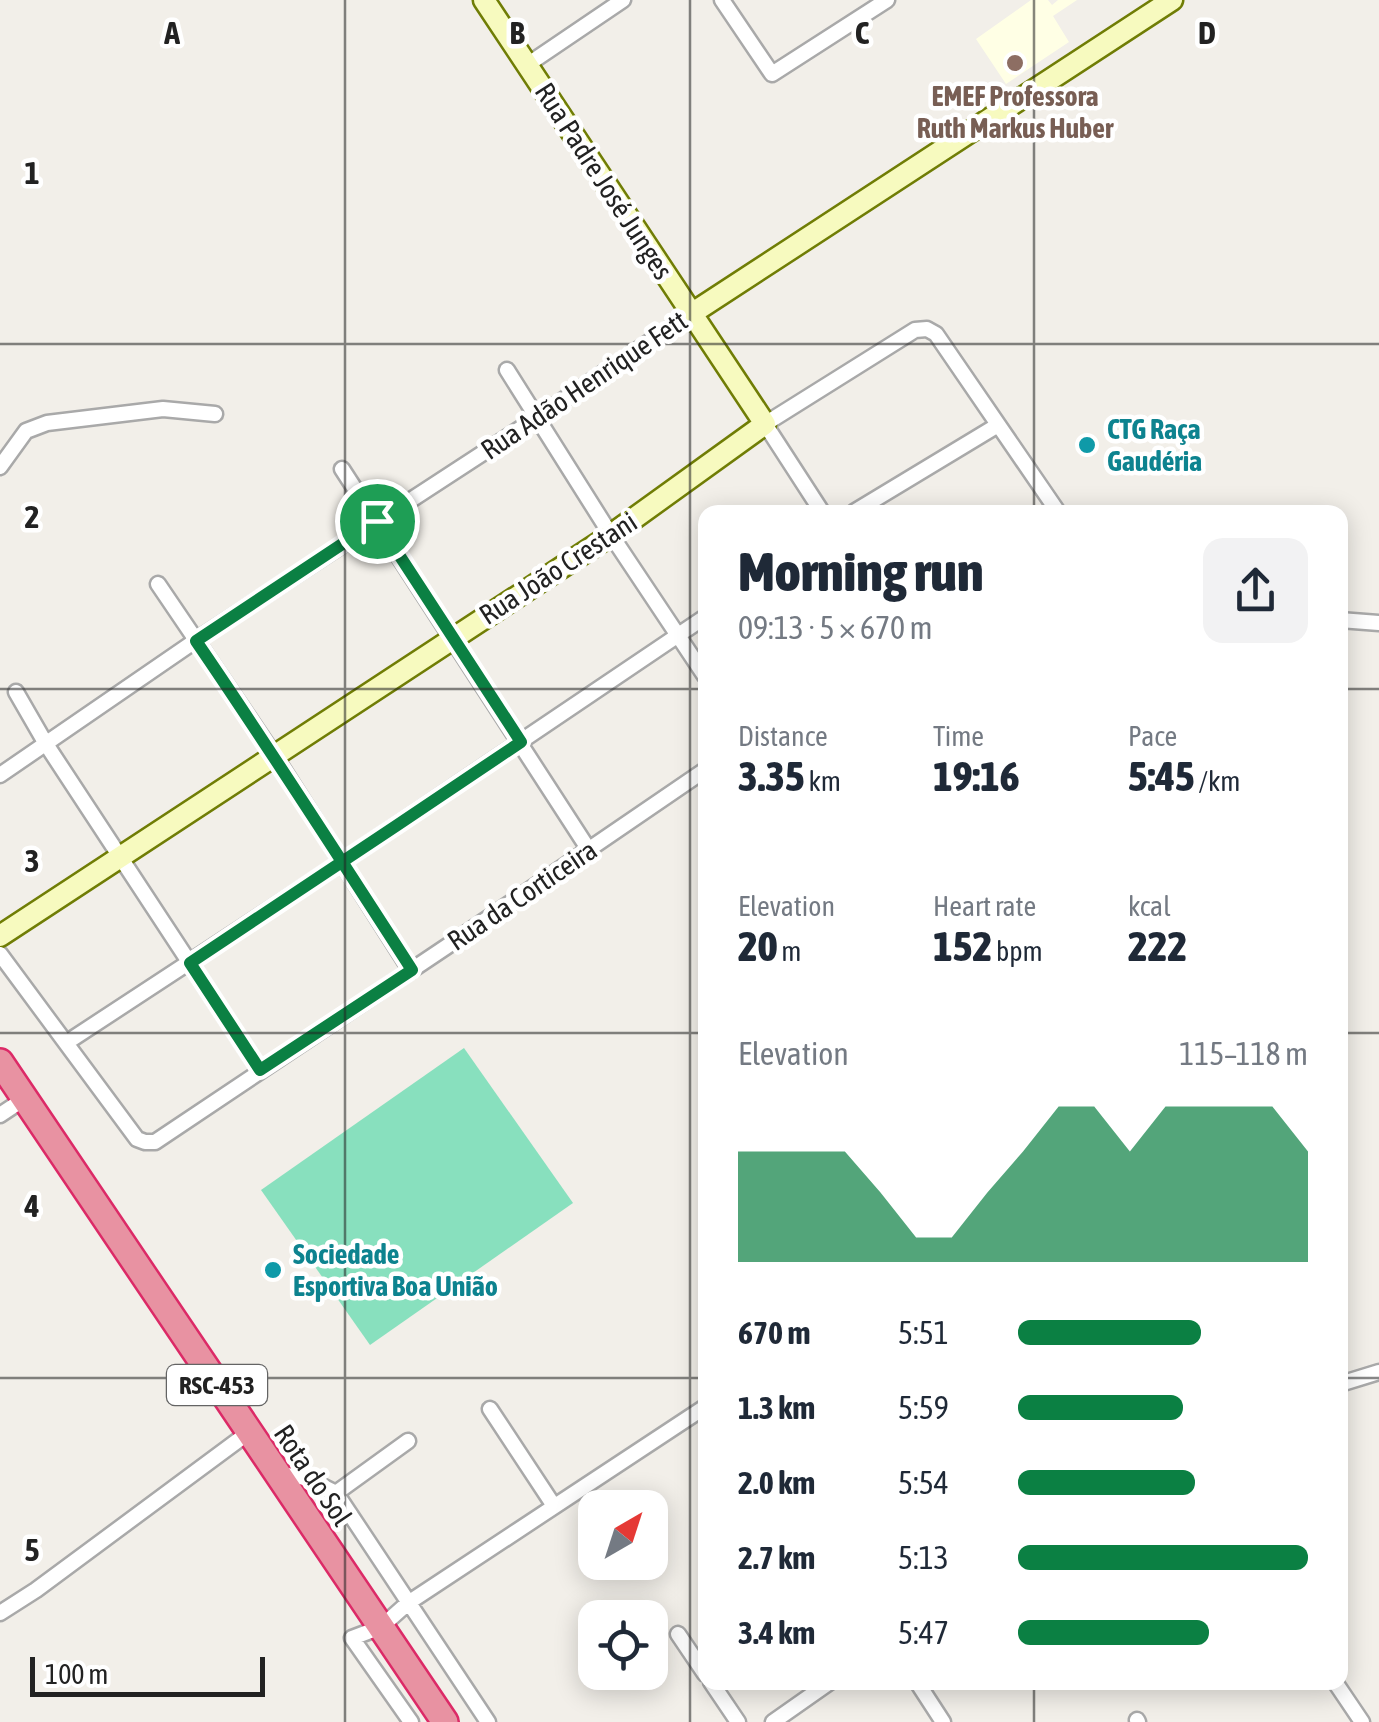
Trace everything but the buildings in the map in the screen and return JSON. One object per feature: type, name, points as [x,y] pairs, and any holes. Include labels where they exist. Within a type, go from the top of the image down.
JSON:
[{"type":"highway","name":"Rota do Sol","points":[[5,1091],[276,1473],[445,1722]]},
{"type":"street","name":"Rua Padre José Junges","points":[[484,0],[817,505]]},
{"type":"street","points":[[527,65],[623,0]]},
{"type":"street","points":[[722,0],[772,74],[888,0]]},
{"type":"street","name":"Rua Adão Henrique Fett","points":[[0,775],[377,521],[1172,0]]},
{"type":"street","name":"Rua João Crestani","points":[[0,936],[611,536],[765,424],[915,330],[927,329],[936,334],[998,425]]},
{"type":"street","points":[[506,370],[698,666]]},
{"type":"street","points":[[0,467],[26,431],[47,424],[163,409],[215,414]]},
{"type":"street","points":[[866,505],[998,425],[1053,505]]},
{"type":"street","points":[[342,469],[589,850]]},
{"type":"street","points":[[158,584],[412,970]]},
{"type":"street","points":[[1348,620],[1379,622]]},
{"type":"street","points":[[0,954],[66,1043],[698,622]]},
{"type":"street","points":[[16,692],[260,1070]]},
{"type":"street","name":"Rua da Corticeira","points":[[66,1043],[137,1139],[155,1142],[698,775]]},
{"type":"street","points":[[1348,1382],[1379,1372]]},
{"type":"street","points":[[490,1409],[554,1506]]},
{"type":"street","points":[[411,1722],[352,1638],[381,1627],[408,1603],[698,1412]]},
{"type":"street","points":[[0,1613],[248,1433]]},
{"type":"street","points":[[336,1493],[408,1440]]},
{"type":"street","points":[[276,1473],[306,1478],[336,1493],[488,1722]]},
{"type":"street","points":[[678,1634],[698,1664]]},
{"type":"street","points":[[716,1690],[738,1722]]},
{"type":"street","points":[[773,1722],[819,1690]]},
{"type":"street","points":[[922,1690],[943,1722]]},
{"type":"street","points":[[1340,1690],[1362,1722]]},
{"type":"shaded area","name":"EMEF Professora Ruth Markus Huber","points":[[1031,0],[1048,0],[1052,5],[1058,0],[1077,0],[1053,16],[1069,42],[1006,84],[976,39]]},
{"type":"green space","points":[[464,1048],[573,1203],[370,1345],[261,1190]]},
{"type":"place","name":"EMEF Professora Ruth Markus Huber","points":[[1015,63]]},
{"type":"place","name":"CTG Raça Gaudéria","points":[[1087,445]]},
{"type":"place","name":"Sociedade Esportiva Boa União","points":[[273,1270]]},
{"type":"route","points":[[377,521],[196,641],[274,755],[342,862],[412,970],[260,1070],[190,963],[266,912],[342,862],[432,802],[521,742],[377,521]]}]
